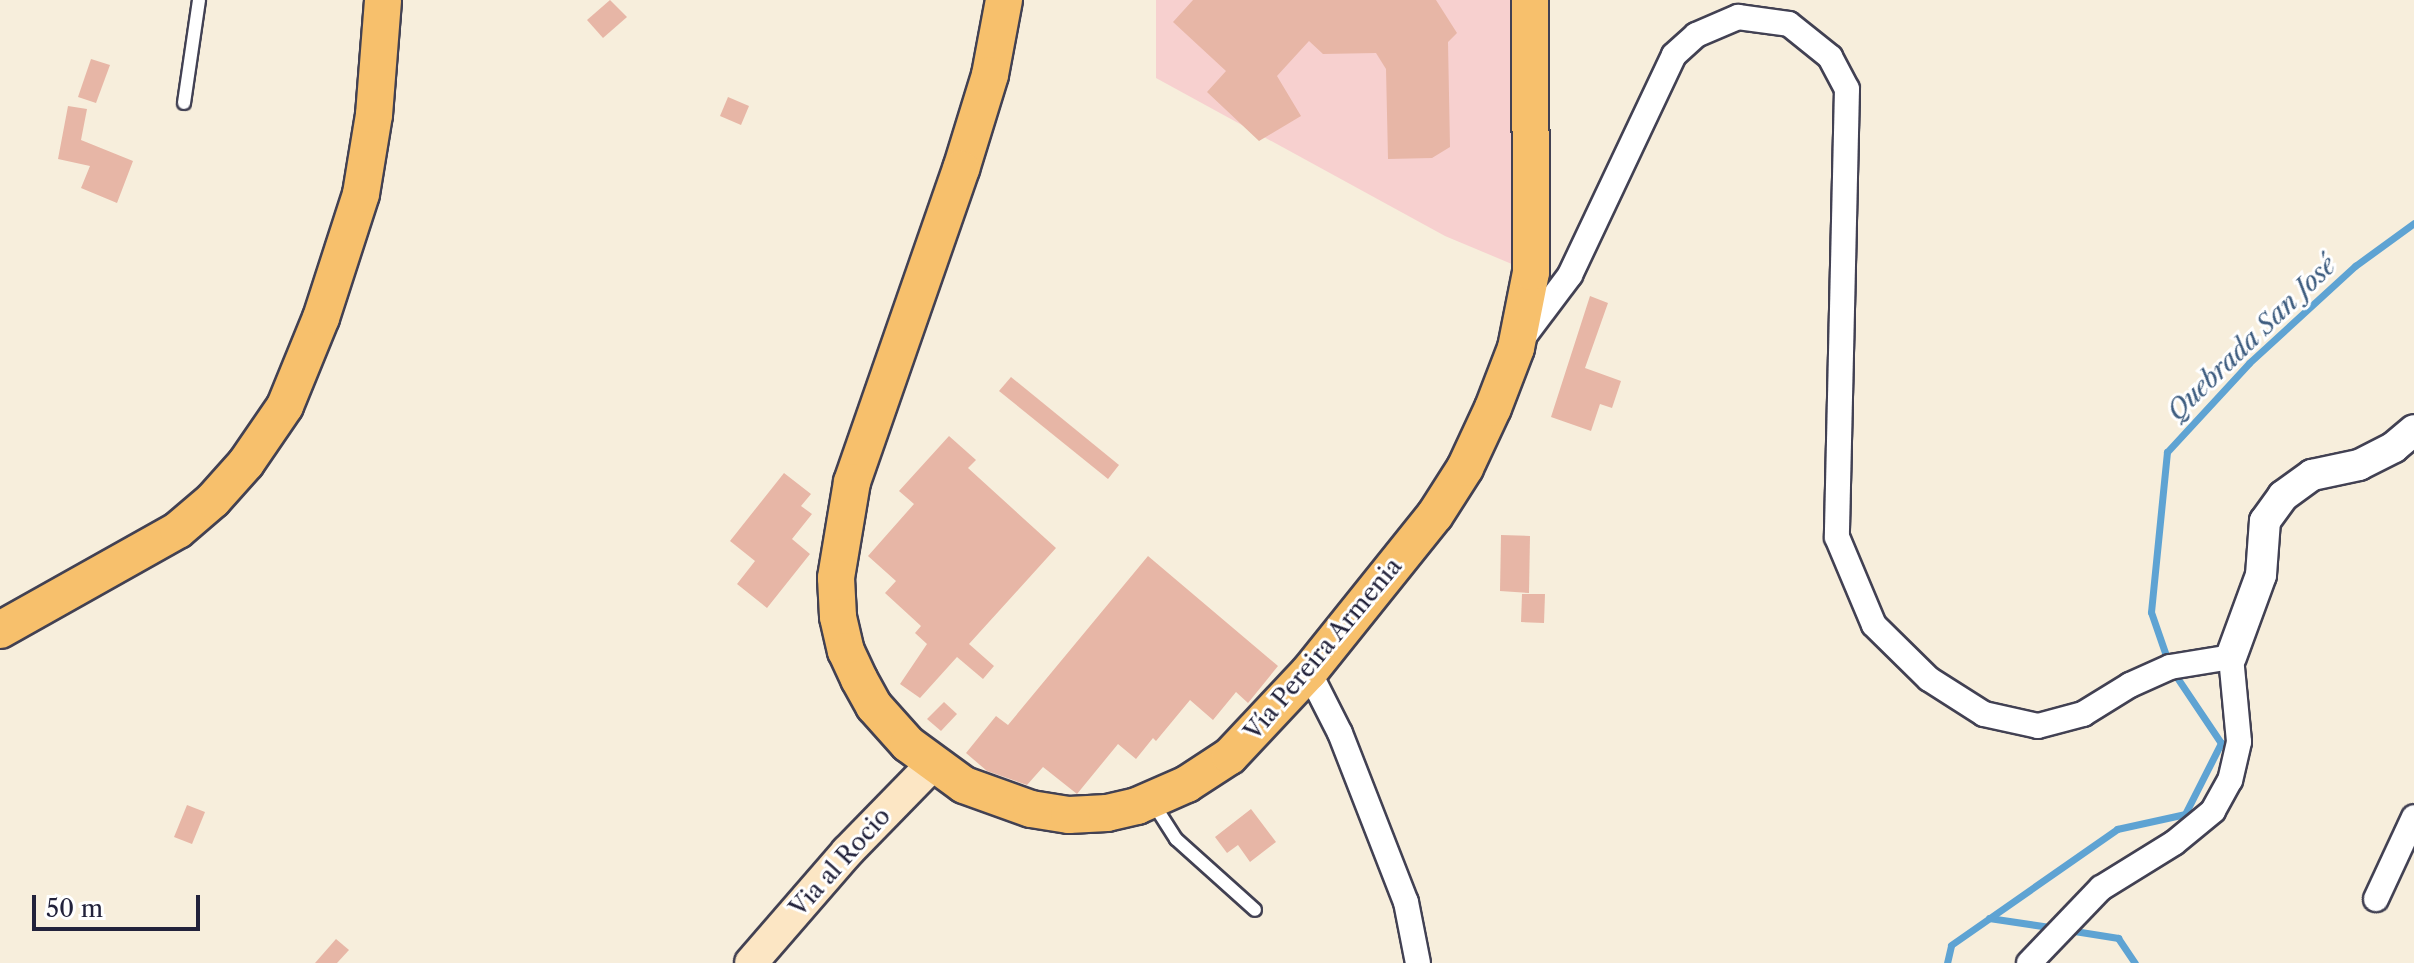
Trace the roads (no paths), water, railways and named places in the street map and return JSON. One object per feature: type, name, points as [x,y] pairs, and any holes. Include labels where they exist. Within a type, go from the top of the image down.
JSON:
[{"type":"main road","points":[[0,630],[178,530],[213,500],[246,463],[285,406],[321,318],[361,194],[374,115],[383,0]]},
{"type":"main road","name":"Vía Pereira Armenia","points":[[1004,0],[990,75],[961,169],[852,482],[836,578],[838,617],[846,651],[859,679],[887,723],[932,765],[964,785],[1031,809],[1069,815],[1107,813],[1151,801],[1187,784],[1230,756],[1309,672],[1450,492],[1489,419],[1516,348],[1531,272],[1530,0]]},
{"type":"main road","name":"Via al Rocio","points":[[751,963],[847,852],[932,765]]},
{"type":"street","points":[[1516,348],[1570,275],[1674,55],[1696,35],[1738,17],[1789,24],[1830,57],[1847,89],[1837,537],[1874,625],[1929,679],[1984,714],[2038,726],[2083,714],[2130,685],[2170,667],[2231,657]]},
{"type":"street","points":[[2029,963],[2101,888],[2174,843],[2213,811],[2230,780],[2239,742],[2231,657],[2261,575],[2265,521],[2283,496],[2312,475],[2359,465],[2394,447],[2414,430]]},
{"type":"street","points":[[1309,672],[1340,733],[1406,902],[1418,963]]},
{"type":"street","points":[[2376,899],[2414,817]]},
{"type":"lane","points":[[184,103],[199,0]]},
{"type":"lane","points":[[1151,801],[1176,839],[1255,910]]},
{"type":"waterway","name":"Quebrada San José","points":[[1947,963],[1951,945],[2117,829],[2185,814],[2221,743],[2170,667],[2151,612],[2167,452],[2249,363],[2355,266],[2414,223]]},
{"type":"waterway","points":[[1989,918],[2056,928]]},
{"type":"waterway","points":[[2068,930],[2118,938],[2135,963]]}]
